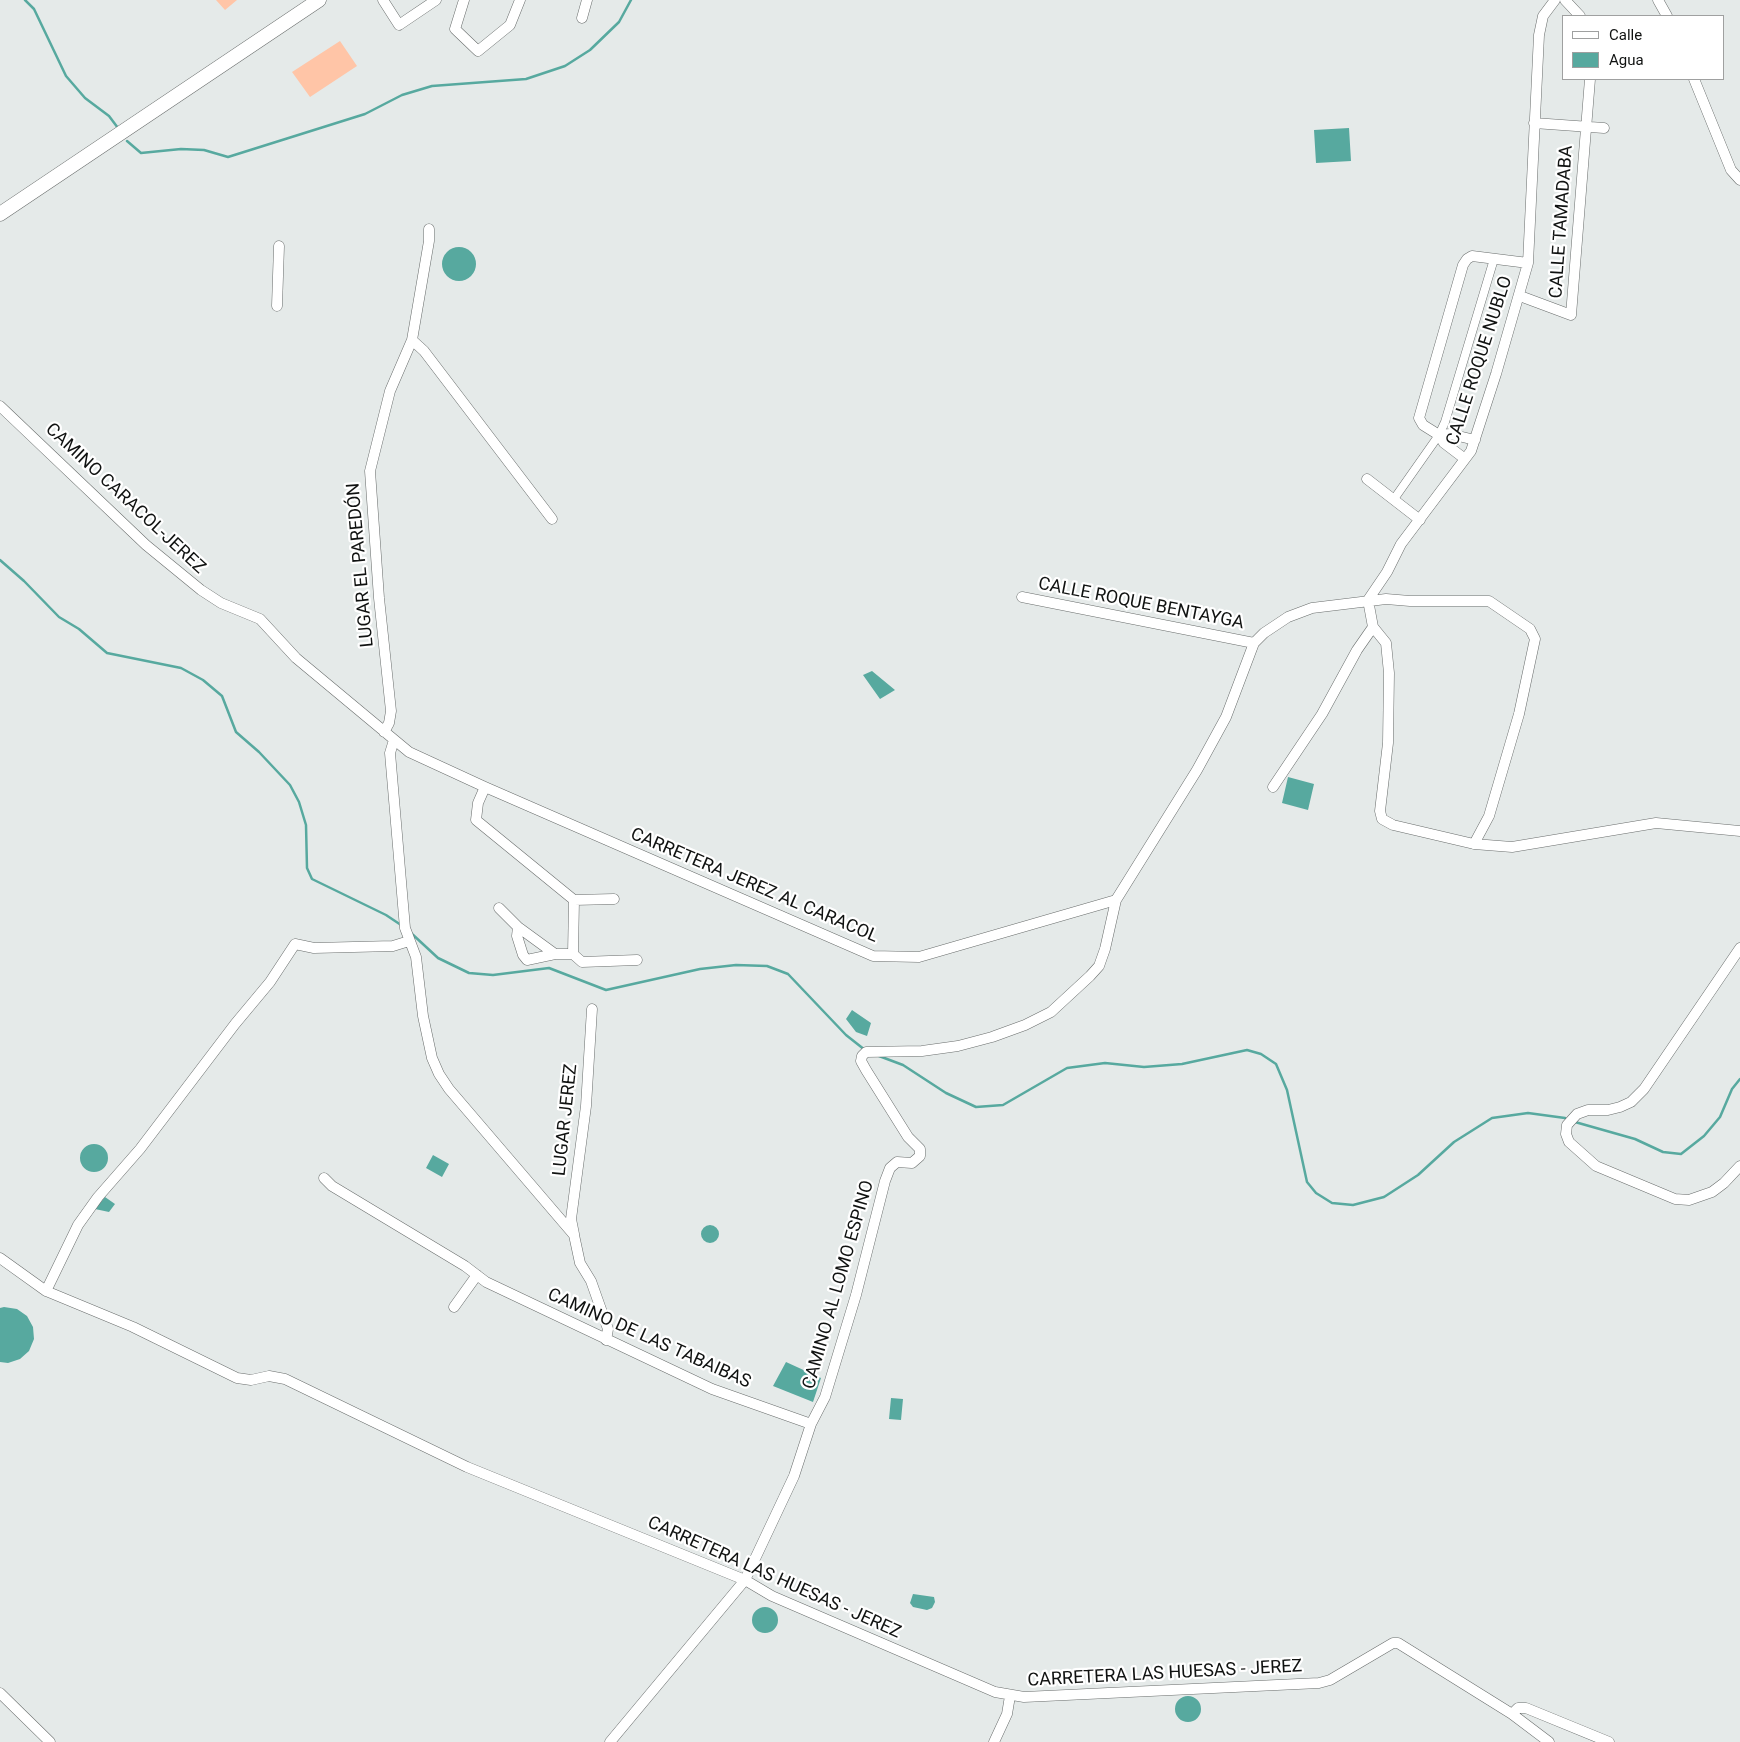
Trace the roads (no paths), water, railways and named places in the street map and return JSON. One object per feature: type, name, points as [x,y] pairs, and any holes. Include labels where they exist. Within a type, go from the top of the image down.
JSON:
[{"type":"main road","points":[[0,214],[320,0]]},
{"type":"street","points":[[382,0],[399,25],[436,0]]},
{"type":"street","points":[[464,0],[455,29],[478,51],[510,24],[520,0]]},
{"type":"street","points":[[582,18],[587,0]]},
{"type":"street","name":"CALLE ROQUE NUBLO","points":[[1368,600],[1387,572],[1401,544],[1465,460],[1475,440],[1520,296],[1528,263],[1539,35],[1543,16],[1555,0]]},
{"type":"street","points":[[1565,0],[1579,15]]},
{"type":"street","points":[[1658,0],[1666,15]]},
{"type":"street","name":"CALLE TAMADABA","points":[[1520,296],[1571,315],[1590,80]]},
{"type":"street","points":[[1694,80],[1731,170],[1740,180]]},
{"type":"street","points":[[1534,123],[1604,128]]},
{"type":"street","name":"LUGAR EL PAREDÓN","points":[[384,732],[389,723],[391,711],[379,598],[370,471],[390,392],[412,340],[429,241],[429,229]]},
{"type":"street","points":[[277,306],[279,246]]},
{"type":"street","points":[[1465,460],[1444,443],[1439,435],[1423,425],[1419,418],[1463,265],[1472,256],[1528,263]]},
{"type":"street","points":[[1394,500],[1446,422],[1494,259]]},
{"type":"street","points":[[412,340],[424,351],[552,519]]},
{"type":"street","name":"CAMINO CARACOL-JEREZ","points":[[0,406],[146,545],[200,590],[221,602],[260,619],[296,658],[394,740]]},
{"type":"street","points":[[1439,435],[1450,434],[1475,440]]},
{"type":"street","points":[[1368,479],[1420,520]]},
{"type":"street","name":"CALLE ROQUE BENTAYGA","points":[[1022,597],[1254,643]]},
{"type":"street","points":[[1368,600],[1373,627],[1386,643],[1389,673],[1388,743],[1380,811],[1382,819],[1393,825],[1474,844],[1512,847],[1656,823],[1740,831]]},
{"type":"street","points":[[1116,900],[1197,770],[1226,717],[1254,643],[1264,633],[1296,614],[1312,608],[1368,600],[1489,601],[1530,629],[1535,639],[1519,714],[1489,816],[1474,844]]},
{"type":"street","points":[[1273,787],[1322,714],[1357,650],[1373,627]]},
{"type":"street","points":[[394,740],[390,753],[405,928],[416,956],[423,1016],[432,1058],[439,1074],[574,1235]]},
{"type":"street","name":"CARRETERA JEREZ AL CARACOL","points":[[394,740],[409,752],[485,787],[873,956],[920,957],[1116,900]]},
{"type":"street","points":[[485,787],[478,803],[476,820],[574,900],[614,899]]},
{"type":"street","points":[[573,954],[574,900]]},
{"type":"street","name":"CAMINO AL LOMO ESPINO","points":[[610,1742],[745,1580],[794,1476],[812,1424],[825,1396],[856,1295],[887,1174],[890,1168],[897,1162],[912,1163],[920,1156],[920,1149],[908,1137],[866,1070],[861,1061],[862,1056],[866,1052],[922,1051],[958,1046],[1025,1025],[1051,1012],[1075,992],[1099,966],[1116,900]]},
{"type":"street","points":[[499,908],[518,927],[555,954]]},
{"type":"street","points":[[518,927],[517,936],[523,956],[527,960],[555,954],[573,954],[582,962],[637,960]]},
{"type":"street","points":[[46,1291],[78,1225],[98,1197],[140,1149],[235,1024],[270,982],[295,944],[314,948],[393,946],[409,940]]},
{"type":"street","points":[[1740,948],[1644,1089],[1631,1102],[1620,1107],[1608,1110],[1588,1110],[1577,1114],[1567,1125],[1566,1134],[1569,1142],[1596,1166],[1676,1199],[1689,1200],[1712,1192],[1724,1183],[1740,1166]]},
{"type":"street","name":"LUGAR JEREZ","points":[[592,1009],[586,1106],[571,1219],[580,1263],[591,1282],[606,1321],[608,1329],[606,1340]]},
{"type":"street","name":"CAMINO DE LAS TABAIBAS","points":[[324,1178],[332,1186],[465,1266],[486,1282],[712,1389],[812,1424]]},
{"type":"street","name":"CARRETERA LAS HUESAS - JEREZ","points":[[0,1258],[46,1291],[133,1327],[237,1378],[252,1380],[269,1376],[285,1379],[467,1467],[745,1580],[772,1596],[971,1683],[1010,1696],[1034,1697],[1319,1683],[1330,1680],[1393,1643],[1398,1643],[1512,1714],[1549,1742]]},
{"type":"street","points":[[454,1307],[477,1275]]},
{"type":"street","points":[[0,1693],[50,1742]]},
{"type":"street","points":[[994,1742],[1007,1714],[1010,1696]]},
{"type":"street","points":[[1512,1714],[1518,1708],[1526,1708],[1609,1742]]},
{"type":"water","points":[[1349,128],[1351,161],[1316,163],[1314,130]]},
{"type":"water","points":[[459,247],[471,252],[476,264],[471,276],[459,281],[447,276],[442,264],[447,252]]},
{"type":"water","points":[[872,671],[895,690],[880,699],[863,675]]},
{"type":"water","points":[[1288,777],[1314,784],[1308,810],[1282,803]]},
{"type":"water","points":[[852,1010],[871,1023],[867,1036],[856,1032],[846,1019]]},
{"type":"water","points":[[94,1144],[104,1148],[108,1158],[104,1168],[94,1172],[84,1168],[80,1158],[84,1148]]},
{"type":"water","points":[[433,1155],[449,1164],[442,1177],[426,1168]]},
{"type":"water","points":[[105,1197],[115,1204],[109,1212],[95,1209]]},
{"type":"water","points":[[710,1225],[718,1230],[719,1234],[714,1242],[710,1243],[702,1238],[701,1234],[706,1226]]},
{"type":"water","points":[[0,1308],[17,1309],[27,1316],[33,1327],[34,1339],[29,1351],[20,1359],[8,1363],[0,1362]]},
{"type":"water","points":[[786,1362],[821,1378],[813,1402],[773,1386]]},
{"type":"water","points":[[891,1398],[903,1399],[901,1420],[889,1419]]},
{"type":"water","points":[[913,1594],[934,1597],[935,1602],[932,1608],[927,1610],[913,1607],[910,1603]]},
{"type":"water","points":[[765,1607],[774,1611],[778,1620],[774,1629],[765,1633],[756,1629],[752,1620],[756,1611]]},
{"type":"water","points":[[1188,1696],[1197,1700],[1201,1709],[1197,1718],[1188,1722],[1179,1718],[1175,1709],[1179,1700]]},
{"type":"waterway","points":[[25,0],[34,9],[66,76],[85,98],[109,116],[118,128]]},
{"type":"waterway","points":[[127,141],[141,153],[181,149],[204,150],[228,157],[365,114],[402,95],[432,86],[526,79],[565,66],[590,50],[619,22],[631,0]]},
{"type":"waterway","points":[[0,560],[24,581],[59,617],[79,629],[107,653],[181,668],[203,680],[222,696],[236,732],[259,752],[290,785],[299,802],[306,825],[307,868],[312,879],[386,915],[401,925]]},
{"type":"waterway","points":[[411,933],[438,958],[469,973],[493,975],[549,968],[606,990],[700,969],[736,965],[767,966],[788,974],[846,1035],[865,1050]]},
{"type":"waterway","points":[[879,1056],[903,1065],[946,1093],[976,1107],[1003,1105],[1067,1068],[1105,1063],[1144,1067],[1182,1064],[1247,1050],[1261,1054],[1276,1064],[1287,1090],[1307,1182],[1316,1193],[1332,1203],[1353,1205],[1384,1197],[1418,1175],[1454,1142],[1492,1118],[1528,1113],[1565,1118]]},
{"type":"waterway","points":[[1575,1122],[1635,1139],[1663,1152],[1681,1154],[1704,1136],[1720,1117],[1732,1089],[1740,1079]]}]
